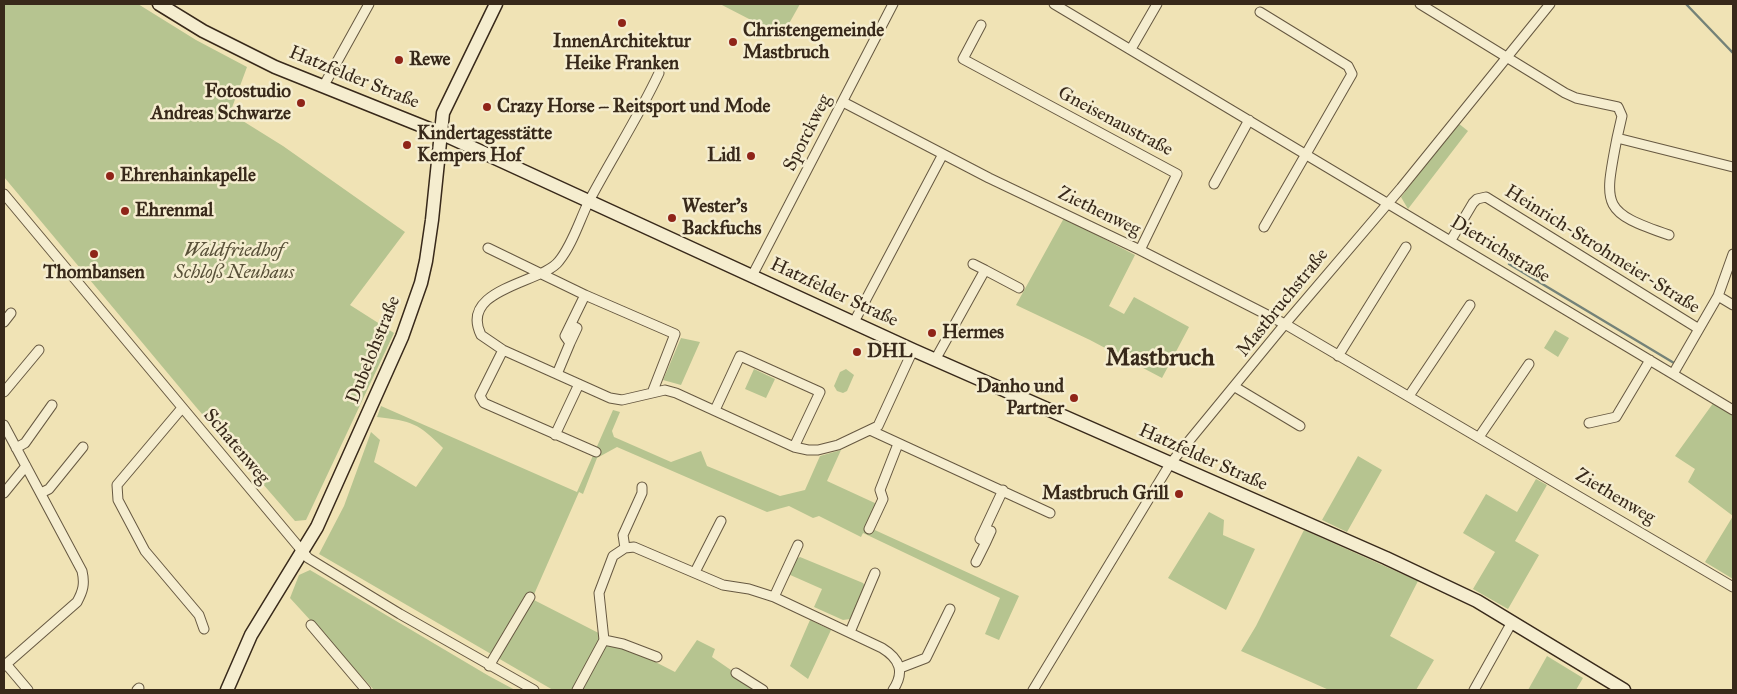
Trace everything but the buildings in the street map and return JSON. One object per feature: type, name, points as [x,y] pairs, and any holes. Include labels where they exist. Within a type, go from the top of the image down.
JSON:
[{"type":"street","name":"Hatzfelder Straße","points":[[159,4],[236,48],[323,87],[442,134],[935,360],[1386,558],[1476,601],[1624,690]]},
{"type":"street","points":[[323,87],[369,4]]},
{"type":"street","name":"Dubelohstraße","points":[[227,690],[250,635],[303,552],[366,418],[414,302],[424,270],[432,220],[443,113],[496,4]]},
{"type":"street","name":"Sporckweg","points":[[752,276],[893,4]]},
{"type":"street","name":"Dietrichstraße","points":[[1054,4],[1733,410]]},
{"type":"street","points":[[1131,49],[1158,4]]},
{"type":"street","points":[[1420,4],[1576,98],[1618,107],[1622,116],[1609,179],[1610,200],[1622,216],[1635,224],[1669,235]]},
{"type":"street","name":"Mastbruchstraße","points":[[1033,690],[1170,464],[1550,4]]},
{"type":"street","points":[[1260,12],[1348,66],[1352,74],[1264,228]]},
{"type":"street","name":"Gneisenaustraße","points":[[981,25],[960,64],[1177,174],[1140,250]]},
{"type":"street","points":[[659,73],[588,202],[559,262],[542,274],[503,288],[484,304],[477,321],[480,335],[502,350],[610,398],[622,400],[664,390],[676,393],[715,410],[794,447],[818,450],[838,445],[872,431],[882,421],[913,350]]},
{"type":"street","name":"Ziethenweg","points":[[843,102],[943,154],[1140,250],[1285,324],[1733,587]]},
{"type":"street","points":[[1214,184],[1249,120]]},
{"type":"street","points":[[1617,138],[1733,167]]},
{"type":"street","points":[[854,322],[943,154]]},
{"type":"street","name":"Schatenweg","points":[[4,194],[311,560],[489,666],[534,690]]},
{"type":"street","name":"Heinrich-Strohmeier-Straße","points":[[1451,240],[1477,199],[1486,197],[1699,329]]},
{"type":"street","points":[[1338,356],[1406,247]]},
{"type":"street","points":[[488,248],[585,295],[675,334],[652,393]]},
{"type":"street","name":"Heinrich-Strohmeier-Straße","points":[[1673,374],[1718,296],[1733,254]]},
{"type":"street","points":[[973,264],[1019,288]]},
{"type":"street","points":[[935,360],[985,270]]},
{"type":"street","points":[[557,374],[570,343],[565,336],[585,295]]},
{"type":"street","name":"Heinrich-Strohmeier-Straße","points":[[1718,296],[1733,305]]},
{"type":"street","points":[[1409,396],[1470,305]]},
{"type":"street","points":[[4,322],[11,313]]},
{"type":"street","points":[[4,392],[39,350]]},
{"type":"street","points":[[502,350],[480,396],[484,403],[596,452]]},
{"type":"street","points":[[715,410],[740,356],[820,392],[794,447]]},
{"type":"street","points":[[1589,423],[1616,417],[1650,360]]},
{"type":"street","points":[[1479,438],[1529,364]]},
{"type":"street","points":[[555,435],[579,384]]},
{"type":"street","points":[[1235,387],[1300,426]]},
{"type":"street","points":[[16,448],[25,443],[52,405]]},
{"type":"street","points":[[182,408],[117,485],[116,491],[118,500],[145,551],[199,615],[204,629]]},
{"type":"street","points":[[4,425],[82,571],[83,592],[78,602],[5,665],[28,690]]},
{"type":"street","points":[[872,431],[1050,513]]},
{"type":"street","points":[[869,530],[883,499],[880,490],[898,444]]},
{"type":"street","points":[[41,493],[49,489],[83,447]]},
{"type":"street","points":[[4,493],[26,466]]},
{"type":"street","points":[[626,548],[623,535],[642,494],[642,487]]},
{"type":"street","points":[[976,562],[991,532],[985,528],[1003,490]]},
{"type":"street","points":[[695,572],[721,521]]},
{"type":"street","points":[[774,597],[798,544]]},
{"type":"street","points":[[577,690],[604,640],[599,593],[613,556],[626,548],[634,547],[723,585],[749,589],[774,597],[893,654],[900,668],[898,681],[893,690]]},
{"type":"street","points":[[850,632],[875,574]]},
{"type":"street","points":[[489,666],[530,597]]},
{"type":"street","points":[[900,668],[926,658],[950,609]]},
{"type":"street","points":[[1474,690],[1512,622]]},
{"type":"street","points":[[311,625],[366,690]]},
{"type":"street","points":[[604,640],[624,644],[656,657]]},
{"type":"street","points":[[736,673],[763,690]]},
{"type":"green space","name":"Waldfriedhof Schloß Neuhaus","points":[[4,4],[138,4],[196,40],[247,67],[230,113],[283,146],[405,232],[350,305],[394,333],[306,520],[295,521],[196,407],[4,177]]},
{"type":"green space","points":[[720,4],[800,4],[782,36]]},
{"type":"green space","points":[[1458,123],[1468,131],[1408,209],[1401,197]]},
{"type":"green space","points":[[1064,218],[1135,255],[1109,306],[1124,314],[1134,297],[1189,327],[1162,378],[1090,340],[1016,305]]},
{"type":"green space","points":[[1555,330],[1569,338],[1558,357],[1544,348]]},
{"type":"green space","points":[[681,338],[700,342],[681,385],[663,380]]},
{"type":"green space","points":[[754,369],[775,379],[766,398],[745,389]]},
{"type":"green space","points":[[846,369],[854,375],[847,391],[843,393],[837,391],[834,386],[840,372]]},
{"type":"green space","points":[[1714,402],[1733,414],[1733,516],[1688,482],[1695,469],[1675,456]]},
{"type":"green space","points":[[381,406],[577,492],[613,410],[620,412],[612,431],[614,437],[671,462],[701,451],[707,466],[780,496],[805,490],[820,456],[841,450],[827,481],[877,504],[866,526],[1019,596],[999,640],[985,634],[1000,598],[863,533],[861,537],[819,516],[813,518],[789,506],[767,512],[617,447],[597,458],[583,494],[579,492],[532,599],[675,672],[697,640],[715,649],[712,657],[760,690],[553,690],[319,554],[344,506],[371,432],[380,440],[374,462],[416,487],[443,448],[427,433],[414,425],[399,420],[377,417]]},
{"type":"green space","points":[[1358,456],[1382,470],[1347,532],[1322,520]]},
{"type":"green space","points":[[1536,479],[1547,485],[1515,541],[1539,555],[1508,609],[1473,589],[1495,552],[1463,533],[1486,494],[1517,512]]},
{"type":"green space","points":[[1209,512],[1224,520],[1223,535],[1255,549],[1226,610],[1168,578]]},
{"type":"green space","points":[[1733,516],[1733,579],[1705,562]]},
{"type":"green space","points":[[1304,530],[1418,581],[1390,636],[1434,660],[1416,690],[1329,690],[1241,651],[1256,626]]},
{"type":"green space","points":[[800,557],[863,583],[865,586],[850,619],[843,620],[814,607],[822,589],[788,574],[796,559]]},
{"type":"green space","points":[[310,570],[515,690],[374,690],[290,598],[299,575]]},
{"type":"green space","points":[[810,620],[831,630],[808,679],[790,666]]},
{"type":"green space","points":[[1547,656],[1583,678],[1576,690],[1528,690]]},
{"type":"waterway","points":[[1686,4],[1733,53]]},
{"type":"waterway","points":[[1509,264],[1674,363]]},
{"type":"place","name":"InnenArchitektur Heike Franken","points":[[622,23]]},
{"type":"place","name":"Christengemeinde Mastbruch","points":[[733,42]]},
{"type":"place","name":"Rewe","points":[[399,60]]},
{"type":"place","name":"Fotostudio Andreas Schwarze","points":[[301,103]]},
{"type":"place","name":"Crazy Horse – Reitsport und Mode","points":[[487,107]]},
{"type":"place","name":"Kindertagesstätte Kempers Hof","points":[[407,145]]},
{"type":"place","name":"Lidl","points":[[751,156]]},
{"type":"place","name":"Ehrenhainkapelle","points":[[110,176]]},
{"type":"place","name":"Ehrenmal","points":[[125,211]]},
{"type":"place","name":"Wester's Backfuchs","points":[[672,218]]},
{"type":"place","name":"Thombansen","points":[[94,254]]},
{"type":"place","name":"Hermes","points":[[932,333]]},
{"type":"place","name":"DHL","points":[[857,352]]},
{"type":"place","name":"Danho und Partner","points":[[1074,398]]},
{"type":"place","name":"Mastbruch Grill","points":[[1179,494]]},
{"type":"district","name":"Mastbruch","points":[[1160,359]]}]
